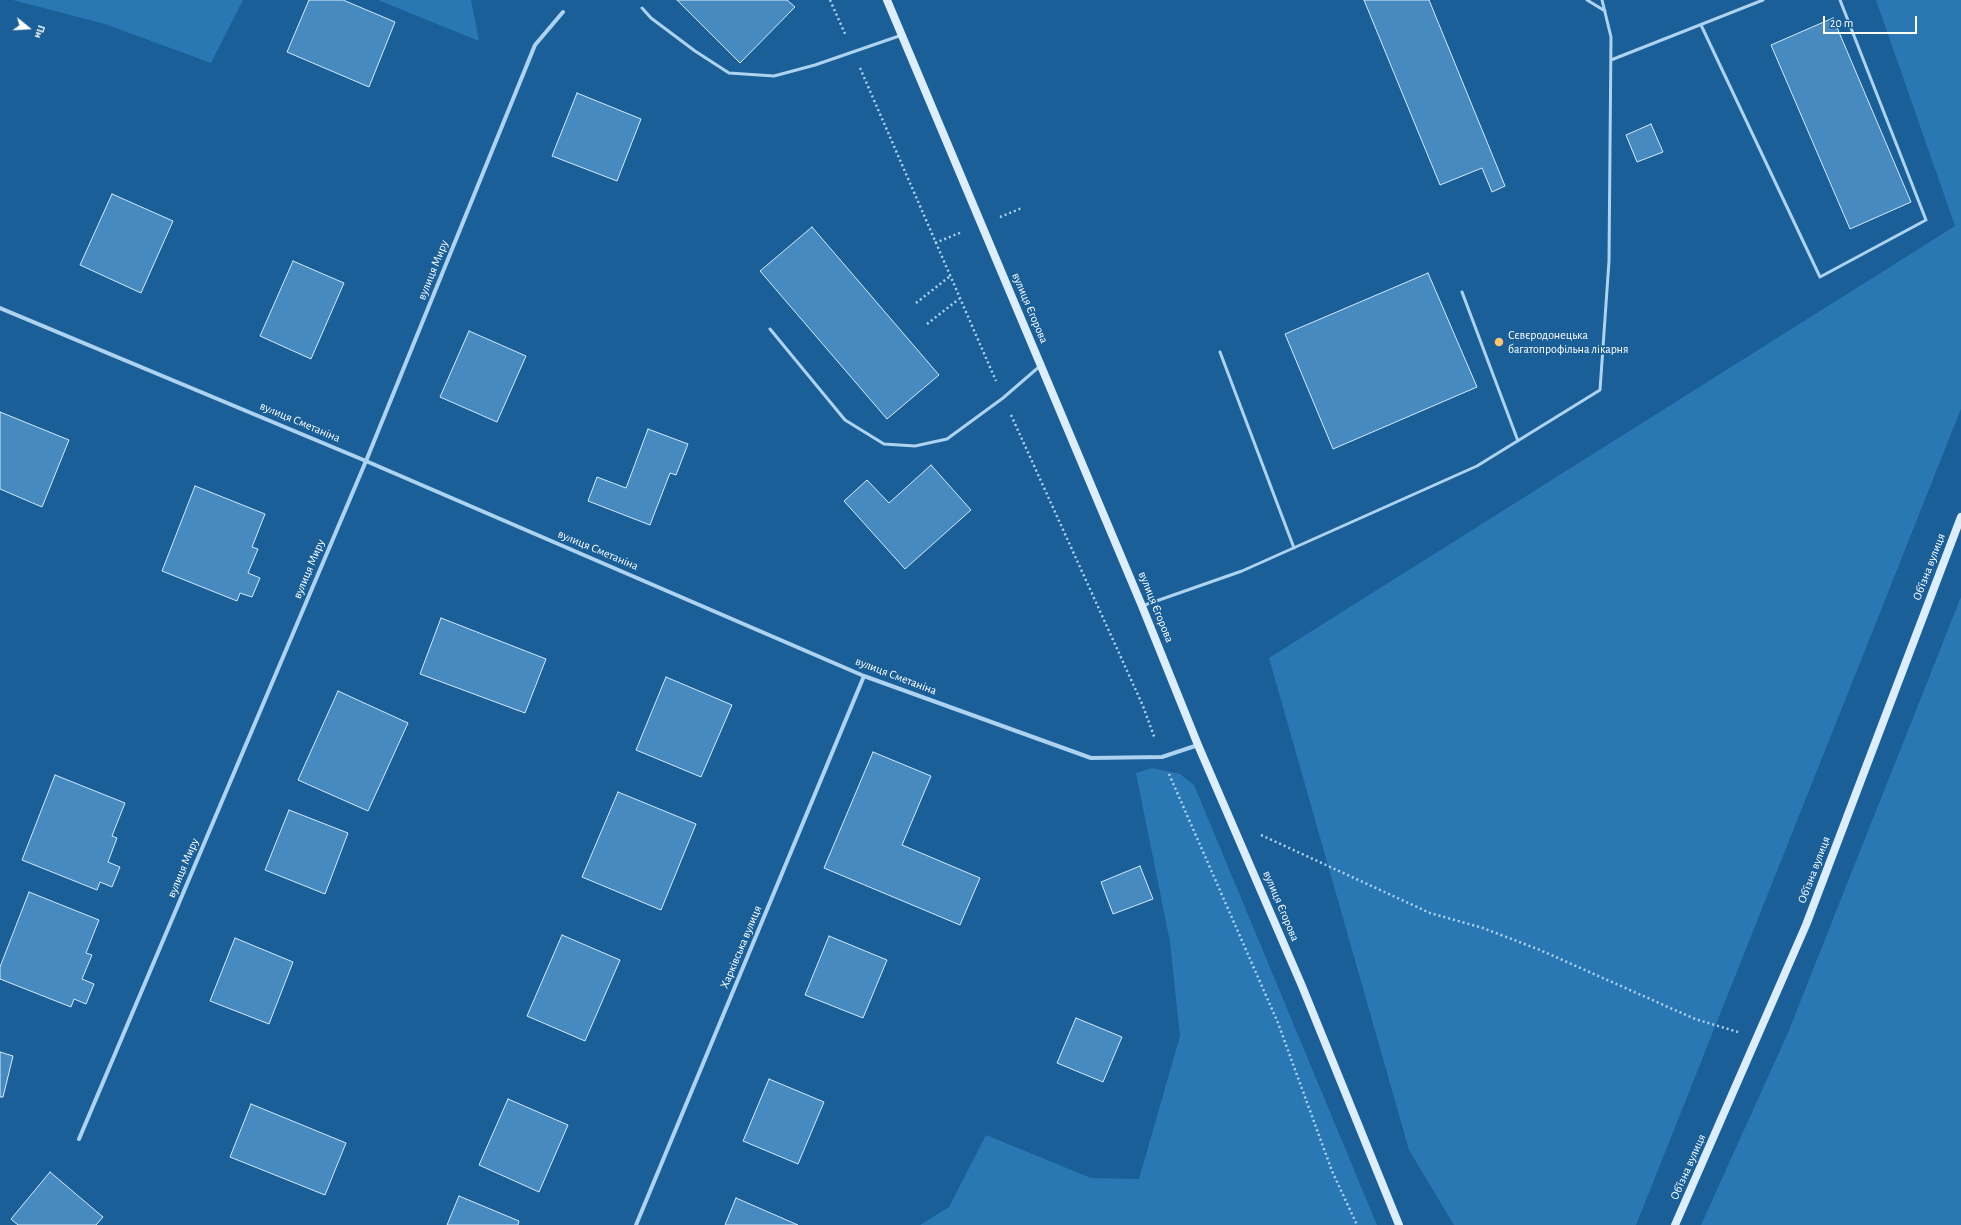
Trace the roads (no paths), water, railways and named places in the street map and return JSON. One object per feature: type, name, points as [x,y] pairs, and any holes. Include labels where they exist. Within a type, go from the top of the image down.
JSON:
[{"type":"street","name":"вулиця Єгорова","points":[[887,0],[1142,606],[1198,744],[1302,986],[1399,1225]]},
{"type":"street","name":"вулиця Миру","points":[[79,1139],[366,461],[536,45],[563,12]]},
{"type":"street","name":"вулиця Сметаніна","points":[[0,308],[366,461],[864,676],[1091,758],[1162,757],[1198,744]]},
{"type":"street","name":"Об’їзна вулиця","points":[[1675,1225],[1758,1038],[1806,925],[1961,517]]},
{"type":"street","name":"Харківська вулиця","points":[[636,1225],[864,676]]},
{"type":"lane","points":[[1586,0],[1605,11]]},
{"type":"lane","points":[[1142,606],[1242,571],[1477,466],[1600,390],[1609,261],[1611,60],[1611,37],[1602,0]]},
{"type":"lane","points":[[1611,60],[1763,0]]},
{"type":"lane","points":[[1701,25],[1820,277],[1926,220],[1840,0]]},
{"type":"lane","points":[[642,8],[651,18],[695,51],[729,73],[774,76],[815,65],[902,35]]},
{"type":"lane","points":[[1462,292],[1518,441]]},
{"type":"lane","points":[[770,329],[845,420],[884,444],[915,446],[946,439],[1003,398],[1041,365]]},
{"type":"lane","points":[[1220,352],[1294,548]]},
{"type":"place","name":"Сєвєродонецька багатопрофiльна лiкарня","points":[[1499,342]]}]
